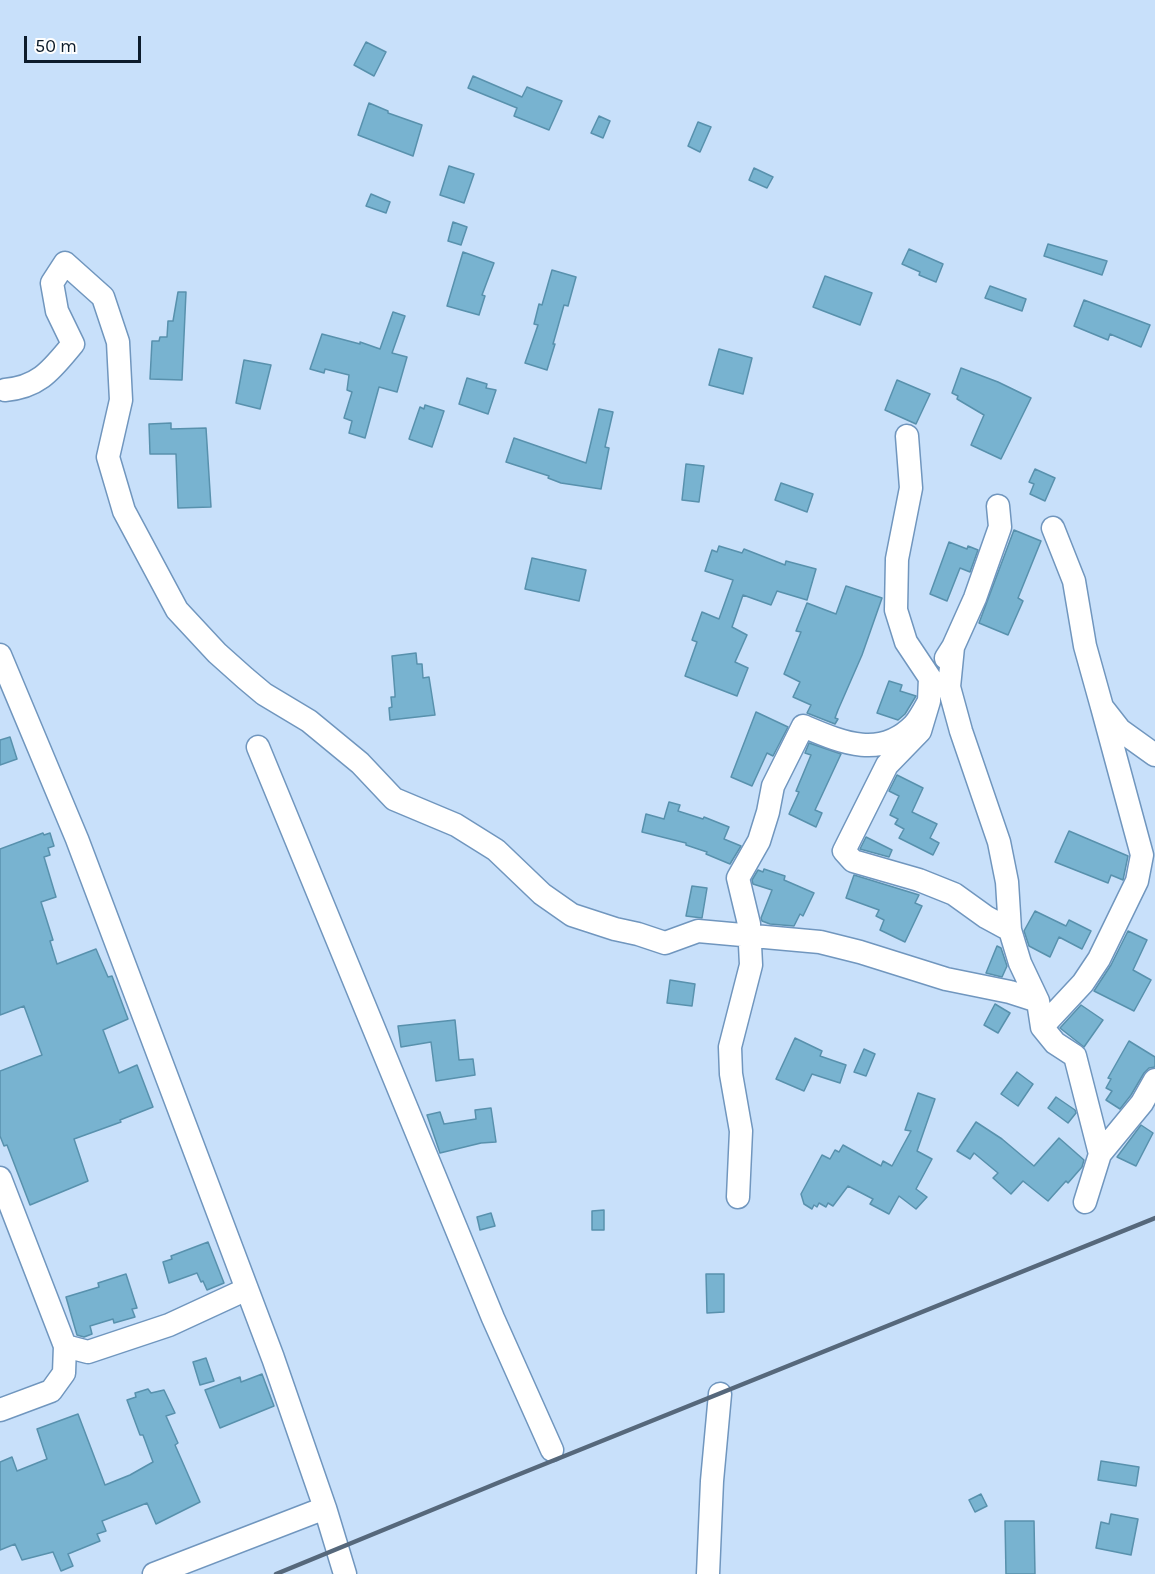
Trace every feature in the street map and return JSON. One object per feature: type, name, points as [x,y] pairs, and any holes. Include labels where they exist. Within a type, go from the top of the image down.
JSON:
[{"type":"street","points":[[5,390],[22,388],[49,373],[73,344],[57,311],[52,283],[65,263],[103,297],[118,342],[121,400],[108,457],[124,511],[177,610],[217,653],[264,694],[309,722],[360,762],[394,799],[456,825],[496,850],[543,894],[572,915],[665,944],[698,931],[820,942],[860,952],[946,980],[1010,992],[1038,1001]]},
{"type":"street","points":[[907,436],[911,488],[897,559],[896,610],[906,642],[930,678]]},
{"type":"street","points":[[998,506],[1000,527],[975,598],[954,647],[930,678],[929,701],[920,731],[887,765],[844,851],[853,861],[919,880],[954,894],[986,917],[1010,930]]},
{"type":"street","points":[[1042,1027],[1083,983],[1099,959],[1137,881],[1142,855],[1085,646],[1074,581],[1053,528]]},
{"type":"street","points":[[954,647],[949,687],[961,731],[999,842],[1007,882],[1010,930],[1020,963],[1038,1001],[1042,1027],[1055,1043],[1075,1056],[1100,1154]]},
{"type":"street","points":[[0,655],[77,839],[273,1358],[325,1508],[345,1574]]},
{"type":"street","points":[[738,1197],[741,1131],[731,1074],[730,1047],[751,965],[750,936],[738,878],[759,841],[773,786],[803,726],[858,745],[875,746],[899,736],[915,724],[929,701]]},
{"type":"street","points":[[1102,707],[1120,730],[1155,755]]},
{"type":"street","points":[[258,747],[484,1296],[552,1450]]},
{"type":"street","points":[[1085,1202],[1100,1154],[1142,1103],[1155,1080]]},
{"type":"street","points":[[0,1178],[65,1346],[64,1372],[51,1391],[0,1410]]},
{"type":"street","points":[[65,1346],[88,1352],[169,1325],[247,1289]]},
{"type":"street","points":[[708,1574],[712,1480],[720,1394]]},
{"type":"street","points":[[154,1574],[325,1508]]},
{"type":"building","points":[[366,42],[386,52],[374,76],[354,65]]},
{"type":"building","points":[[473,76],[522,97],[527,87],[562,101],[549,130],[514,116],[517,108],[468,88]]},
{"type":"building","points":[[369,103],[388,113],[422,125],[413,156],[358,135]]},
{"type":"building","points":[[599,116],[610,121],[603,138],[591,133]]},
{"type":"building","points":[[698,122],[711,127],[700,152],[688,146]]},
{"type":"building","points":[[449,166],[474,174],[464,203],[440,195]]},
{"type":"building","points":[[754,168],[773,177],[767,188],[749,180]]},
{"type":"building","points":[[371,194],[390,202],[386,213],[366,206]]},
{"type":"building","points":[[453,222],[467,227],[461,245],[448,241]]},
{"type":"building","points":[[1048,244],[1107,261],[1102,275],[1044,256]]},
{"type":"building","points":[[909,249],[943,264],[936,282],[902,264]]},
{"type":"building","points":[[463,252],[494,263],[482,295],[485,296],[479,315],[447,306]]},
{"type":"building","points":[[552,270],[576,277],[568,306],[564,305],[547,370],[525,363],[538,325],[534,324],[539,304],[542,305]]},
{"type":"building","points":[[825,276],[872,293],[860,325],[813,307]]},
{"type":"building","points":[[990,286],[1026,299],[1022,311],[985,298]]},
{"type":"building","points":[[178,292],[186,292],[182,380],[150,379],[152,341],[159,341],[160,337],[167,337],[168,321],[173,321]]},
{"type":"building","points":[[1084,300],[1150,325],[1141,347],[1110,334],[1108,340],[1074,326]]},
{"type":"building","points":[[393,312],[405,316],[392,353],[407,357],[397,392],[379,387],[365,438],[349,433],[352,421],[344,418],[352,392],[347,390],[349,375],[325,369],[324,373],[310,369],[322,334],[380,349]]},
{"type":"building","points":[[719,349],[752,358],[743,394],[709,385]]},
{"type":"building","points":[[244,360],[271,365],[260,409],[236,403]]},
{"type":"building","points":[[961,368],[1031,398],[1001,459],[971,445],[984,415],[957,399],[958,396],[952,393]]},
{"type":"building","points":[[467,378],[487,384],[486,388],[496,390],[488,414],[459,404]]},
{"type":"building","points":[[897,380],[930,394],[916,424],[885,410]]},
{"type":"building","points":[[425,405],[444,411],[432,447],[409,439],[420,407],[424,409]]},
{"type":"building","points":[[599,409],[613,412],[605,447],[609,448],[601,489],[561,483],[548,478],[549,476],[506,462],[514,438],[586,463]]},
{"type":"building","points":[[171,423],[171,429],[206,428],[211,507],[178,508],[176,454],[150,454],[149,424]]},
{"type":"building","points":[[686,464],[704,466],[699,502],[682,500]]},
{"type":"building","points":[[1035,469],[1055,478],[1045,501],[1030,494],[1034,484],[1029,482]]},
{"type":"building","points":[[781,483],[813,494],[807,512],[775,500]]},
{"type":"building","points":[[1014,530],[1041,541],[1018,598],[1023,601],[1008,635],[979,623]]},
{"type":"building","points":[[949,542],[967,549],[968,546],[978,550],[970,572],[960,568],[947,601],[930,594]]},
{"type":"building","points":[[719,546],[742,553],[744,549],[785,565],[786,561],[816,569],[807,600],[777,591],[771,605],[743,595],[732,627],[747,635],[735,662],[748,668],[737,696],[685,676],[697,642],[692,640],[702,612],[719,619],[733,580],[705,571],[712,550],[717,552]]},
{"type":"building","points":[[532,558],[586,570],[579,601],[525,589]]},
{"type":"building","points":[[846,586],[882,598],[862,655],[835,718],[838,719],[835,724],[807,713],[811,705],[793,697],[800,682],[784,674],[801,632],[796,631],[807,603],[836,614]]},
{"type":"building","points":[[416,653],[417,664],[422,664],[423,678],[429,677],[435,715],[390,720],[391,697],[395,697],[392,656]]},
{"type":"building","points":[[889,681],[902,685],[900,691],[916,696],[905,714],[898,720],[877,713]]},
{"type":"building","points":[[756,712],[788,727],[773,756],[767,753],[752,786],[731,777]]},
{"type":"building","points":[[10,737],[17,759],[0,765],[0,740]]},
{"type":"building","points":[[809,743],[841,754],[815,810],[822,813],[816,827],[789,814],[811,755],[805,753]]},
{"type":"building","points":[[897,775],[923,788],[912,812],[937,824],[930,838],[939,843],[933,855],[899,838],[904,829],[895,824],[898,819],[890,815],[899,796],[889,791]]},
{"type":"building","points":[[669,802],[680,805],[678,811],[703,819],[704,817],[729,827],[724,839],[741,846],[730,864],[706,854],[707,852],[686,845],[686,843],[642,832],[646,814],[664,819]]},
{"type":"building","points":[[1069,831],[1128,856],[1123,880],[1111,875],[1108,883],[1055,862]]},
{"type":"building","points":[[43,833],[44,835],[50,833],[54,846],[48,848],[50,855],[44,857],[56,897],[41,902],[53,940],[50,941],[57,964],[96,949],[108,977],[112,976],[128,1019],[103,1030],[119,1073],[137,1065],[153,1107],[120,1120],[121,1122],[74,1139],[88,1181],[30,1205],[7,1145],[4,1146],[0,1136],[0,1071],[42,1055],[24,1006],[0,1015],[0,849]]},
{"type":"building","points":[[866,837],[892,850],[889,857],[860,849]]},
{"type":"building","points":[[764,869],[785,876],[784,880],[814,893],[803,916],[800,914],[794,926],[762,921],[761,918],[772,890],[753,884],[752,880],[758,870],[763,872]]},
{"type":"building","points":[[854,875],[919,895],[915,903],[922,906],[905,942],[880,930],[884,920],[876,916],[879,910],[846,898]]},
{"type":"building","points":[[692,886],[707,888],[702,918],[686,916]]},
{"type":"building","points":[[1035,911],[1066,926],[1069,920],[1091,931],[1082,949],[1059,937],[1050,957],[1029,946],[1024,931]]},
{"type":"building","points":[[1128,931],[1147,940],[1133,970],[1151,980],[1134,1011],[1094,991],[1111,965]]},
{"type":"building","points":[[997,946],[1001,948],[1007,966],[1002,977],[986,973]]},
{"type":"building","points":[[670,980],[695,984],[692,1006],[667,1003]]},
{"type":"building","points":[[995,1004],[1010,1013],[998,1033],[984,1025]]},
{"type":"building","points":[[1081,1005],[1103,1020],[1084,1047],[1060,1028]]},
{"type":"building","points":[[455,1020],[459,1060],[473,1059],[475,1075],[436,1081],[431,1042],[401,1047],[398,1026]]},
{"type":"building","points":[[795,1038],[822,1051],[820,1056],[846,1065],[840,1083],[812,1074],[804,1091],[776,1079]]},
{"type":"building","points":[[1129,1041],[1155,1057],[1155,1067],[1149,1068],[1144,1073],[1120,1109],[1106,1100],[1112,1091],[1106,1088],[1111,1079],[1108,1078]]},
{"type":"building","points":[[864,1049],[875,1054],[866,1076],[854,1072]]},
{"type":"building","points":[[1017,1072],[1033,1084],[1018,1106],[1001,1094]]},
{"type":"building","points":[[918,1093],[935,1099],[917,1151],[932,1159],[916,1189],[927,1197],[916,1209],[899,1196],[889,1214],[870,1204],[873,1199],[848,1186],[833,1206],[828,1203],[826,1207],[819,1203],[812,1209],[804,1204],[801,1194],[822,1155],[830,1159],[835,1150],[839,1152],[843,1145],[881,1166],[883,1161],[892,1166],[911,1131],[905,1130]]},
{"type":"building","points":[[1056,1097],[1075,1110],[1076,1113],[1068,1123],[1048,1108]]},
{"type":"building","points":[[491,1108],[496,1142],[481,1143],[440,1153],[427,1115],[440,1112],[444,1124],[476,1119],[475,1110]]},
{"type":"building","points":[[976,1122],[1002,1139],[1034,1166],[1059,1138],[1084,1160],[1082,1167],[1048,1201],[1023,1181],[1011,1194],[993,1178],[998,1173],[974,1153],[970,1159],[957,1151]]},
{"type":"building","points":[[1141,1125],[1153,1133],[1136,1166],[1117,1157]]},
{"type":"building","points":[[604,1210],[604,1230],[592,1230],[592,1211]]},
{"type":"building","points":[[491,1213],[495,1226],[480,1230],[477,1217]]},
{"type":"building","points":[[208,1242],[224,1283],[207,1290],[197,1273],[169,1283],[163,1262],[172,1259],[171,1256]]},
{"type":"building","points":[[126,1274],[137,1308],[132,1309],[135,1317],[114,1323],[113,1319],[90,1326],[92,1334],[84,1337],[77,1335],[66,1297],[99,1287],[98,1283]]},
{"type":"building","points":[[706,1274],[724,1274],[724,1312],[707,1313]]},
{"type":"building","points":[[206,1358],[214,1381],[200,1385],[193,1362]]},
{"type":"building","points":[[262,1374],[274,1406],[220,1428],[205,1390],[240,1377],[241,1382]]},
{"type":"building","points":[[148,1389],[151,1393],[164,1390],[175,1413],[166,1416],[178,1443],[175,1445],[200,1502],[156,1524],[147,1503],[102,1521],[106,1531],[97,1534],[100,1541],[68,1554],[73,1566],[61,1571],[53,1552],[22,1560],[15,1544],[0,1550],[0,1462],[12,1457],[17,1471],[47,1459],[37,1429],[78,1414],[105,1485],[130,1475],[153,1462],[127,1400],[136,1397],[135,1393]]},
{"type":"building","points":[[1101,1461],[1139,1467],[1136,1486],[1098,1480]]},
{"type":"building","points":[[981,1494],[987,1506],[975,1512],[969,1500]]},
{"type":"building","points":[[1111,1514],[1138,1519],[1131,1555],[1096,1548],[1101,1522],[1109,1524]]},
{"type":"building","points":[[1005,1521],[1034,1521],[1035,1574],[1006,1574]]},
{"type":"railway","points":[[276,1574],[1155,1218]]}]
